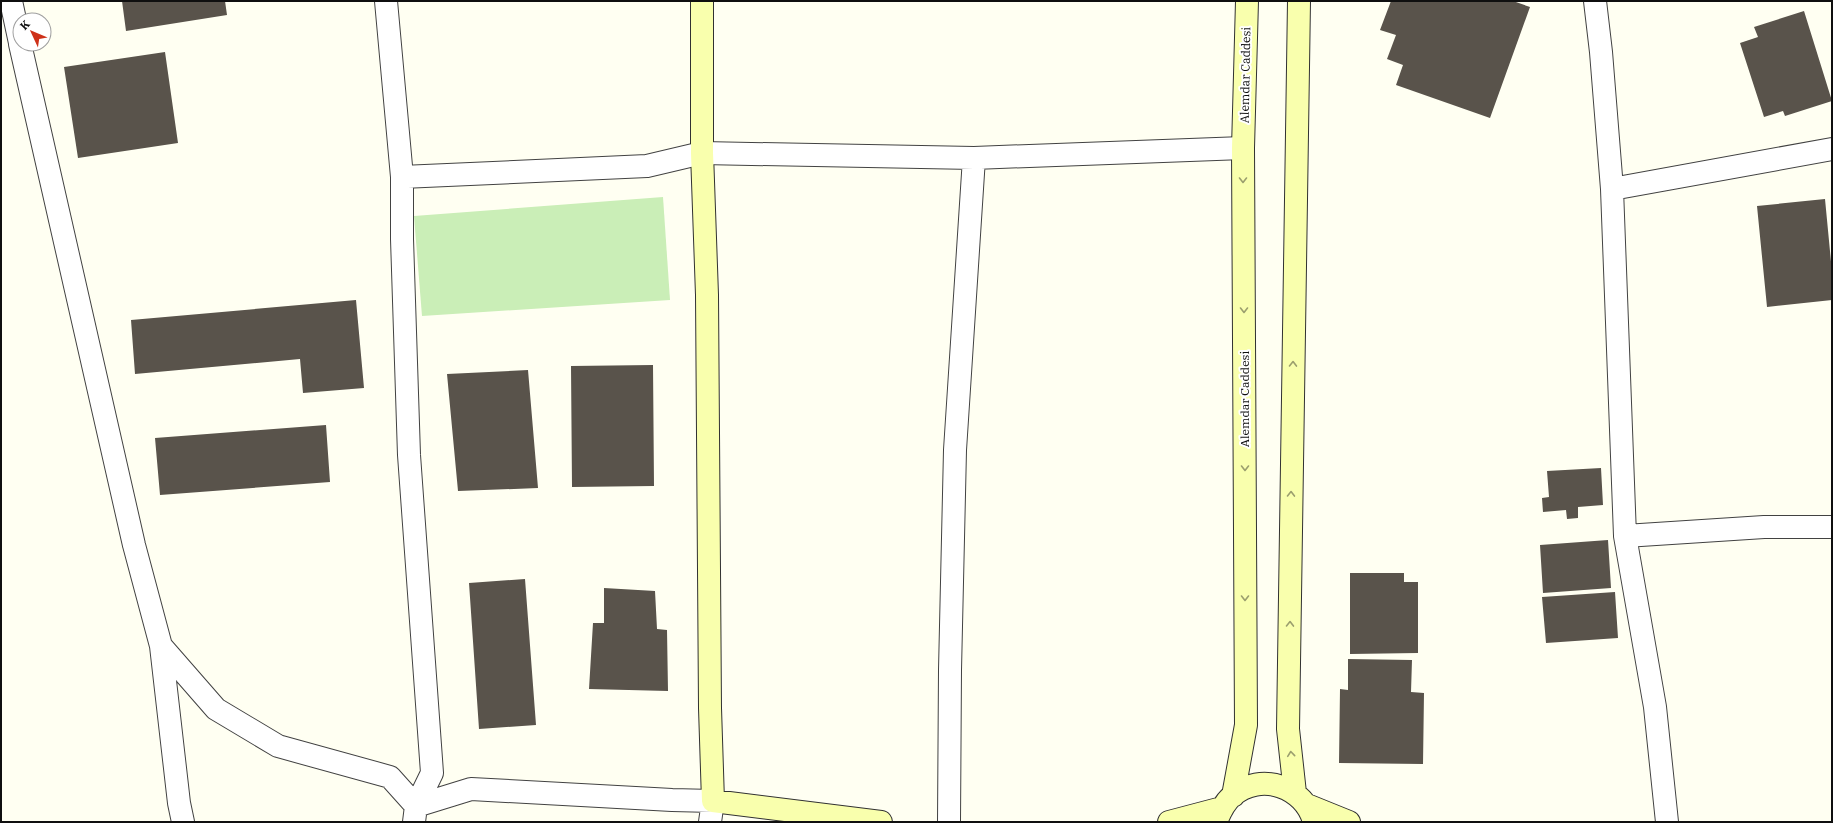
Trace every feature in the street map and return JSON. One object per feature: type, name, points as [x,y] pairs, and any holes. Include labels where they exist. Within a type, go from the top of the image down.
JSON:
[{"type":"main road","points":[[702,1],[702,153],[707,295],[710,700],[713,801],[881,822]]},
{"type":"main road","name":"Alemdar Caddesi","points":[[1223,809],[1246,725],[1243,148],[1247,1]]},
{"type":"main road","points":[[1299,1],[1288,729],[1306,807]]},
{"type":"main road","points":[[1169,822],[1223,809],[1247,787],[1264,784],[1280,786],[1306,807],[1349,822]]},
{"type":"street","points":[[11,1],[13,12]]},
{"type":"street","points":[[386,1],[402,177],[402,239],[409,455],[432,773],[415,814]]},
{"type":"street","points":[[1595,1],[1601,52],[1612,189],[1625,536],[1655,707],[1667,822]]},
{"type":"street","points":[[22,52],[134,545],[161,646],[179,803],[183,822]]},
{"type":"street","points":[[402,177],[647,166],[702,153],[974,158],[1243,148]]},
{"type":"street","points":[[1612,189],[1832,149]]},
{"type":"street","points":[[949,822],[950,670],[955,450],[974,158]]},
{"type":"street","points":[[1625,536],[1764,527],[1832,527]]},
{"type":"street","points":[[161,646],[216,709],[278,746],[390,777],[415,814]]},
{"type":"street","points":[[415,814],[471,789],[713,801],[710,822]]},
{"type":"green space","points":[[663,197],[670,300],[422,316],[414,216]]},
{"type":"building","points":[[122,1],[225,1],[227,15],[126,31]]},
{"type":"building","points":[[1391,1],[1513,1],[1530,7],[1490,118],[1396,85],[1403,65],[1387,59],[1396,35],[1380,30]]},
{"type":"building","points":[[1804,11],[1832,101],[1785,116],[1783,111],[1764,117],[1740,43],[1758,37],[1754,27]]},
{"type":"building","points":[[165,52],[178,143],[78,158],[64,67]]},
{"type":"building","points":[[1825,199],[1832,272],[1832,300],[1767,307],[1757,206]]},
{"type":"building","points":[[356,300],[364,388],[303,393],[300,359],[135,374],[131,320]]},
{"type":"building","points":[[653,365],[654,486],[572,487],[571,366]]},
{"type":"building","points":[[528,370],[538,488],[458,491],[447,374]]},
{"type":"building","points":[[326,425],[330,482],[160,495],[155,438]]},
{"type":"building","points":[[1601,468],[1603,505],[1578,507],[1578,518],[1567,519],[1566,510],[1543,512],[1542,498],[1549,497],[1547,471]]},
{"type":"building","points":[[1608,540],[1611,588],[1543,593],[1540,545]]},
{"type":"building","points":[[1350,573],[1404,573],[1404,582],[1418,582],[1418,653],[1350,654]]},
{"type":"building","points":[[525,579],[536,725],[479,729],[469,583]]},
{"type":"building","points":[[604,588],[655,591],[657,629],[667,630],[668,691],[589,689],[593,623],[604,623]]},
{"type":"building","points":[[1615,592],[1618,638],[1546,643],[1542,597]]},
{"type":"building","points":[[1348,659],[1412,660],[1411,692],[1424,693],[1423,764],[1339,763],[1340,689],[1348,690]]}]
